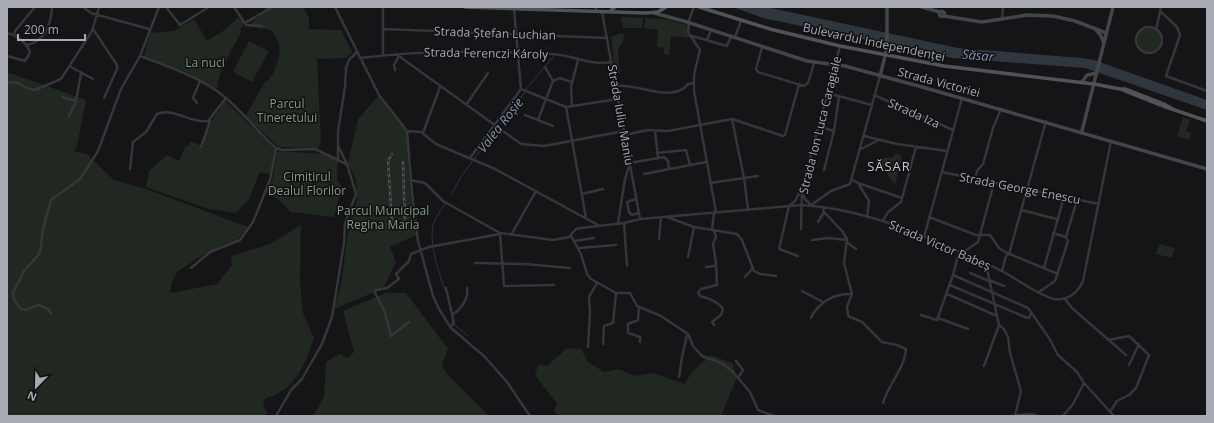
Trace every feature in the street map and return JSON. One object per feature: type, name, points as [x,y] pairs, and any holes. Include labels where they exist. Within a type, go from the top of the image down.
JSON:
[{"type":"main road","name":"Strada Victoriei","points":[[465,7],[514,9],[596,9],[602,12],[643,12],[658,11],[664,8]]},
{"type":"main road","points":[[609,12],[615,7]]},
{"type":"main road","points":[[620,7],[621,12]]},
{"type":"main road","name":"Bulevardul Independenței","points":[[699,7],[740,21],[840,46],[954,68],[1082,82],[1120,90],[1125,89],[1162,105],[1207,121]]},
{"type":"main road","name":"Strada Victoriei","points":[[643,12],[654,13],[664,8]]},
{"type":"street","points":[[14,35],[16,30],[35,7]]},
{"type":"street","points":[[27,45],[36,43],[43,36],[48,25],[52,7]]},
{"type":"street","points":[[83,7],[87,12],[149,29]]},
{"type":"street","points":[[7,82],[16,82],[28,89],[37,89],[60,80],[71,67],[93,29],[99,7]]},
{"type":"street","points":[[50,313],[48,309],[39,305],[26,310],[21,309],[14,300],[13,293],[24,272],[40,253],[43,229],[51,200],[74,185],[85,173],[98,151],[121,89],[140,56],[149,29],[159,7]]},
{"type":"street","points":[[166,7],[180,25],[209,7]]},
{"type":"street","points":[[234,7],[248,26],[262,26]]},
{"type":"street","points":[[245,23],[272,7]]},
{"type":"street","points":[[335,7],[380,96],[407,131],[410,180],[420,250],[433,296],[450,327],[498,371],[530,416]]},
{"type":"street","points":[[383,7],[383,55]]},
{"type":"street","points":[[694,7],[688,29],[700,50],[694,83],[699,124],[715,212],[713,231],[716,238],[713,244],[718,285],[701,289],[698,293],[700,296],[710,299],[723,309],[721,315],[712,322],[714,324]]},
{"type":"street","points":[[801,190],[811,205],[831,191],[848,186],[864,136],[887,45],[887,7]]},
{"type":"street","points":[[922,7],[951,17],[978,22],[1027,16],[1048,16],[1071,19],[1106,33]]},
{"type":"street","points":[[1002,20],[1003,7]]},
{"type":"street","points":[[1082,131],[1113,7]]},
{"type":"street","points":[[1156,30],[1145,28],[1137,35],[1137,44],[1142,51],[1153,53],[1160,46],[1161,38],[1156,30],[1161,7]]},
{"type":"street","points":[[664,8],[666,16]]},
{"type":"street","points":[[472,159],[524,90],[518,52],[514,9]]},
{"type":"street","points":[[1160,11],[1177,27],[1180,35],[1166,76],[1207,91]]},
{"type":"street","name":"Strada Iuliu Maniu","points":[[602,12],[640,219]]},
{"type":"street","name":"Strada Victoriei","points":[[654,13],[814,63],[835,64],[962,98],[1082,131],[1207,169]]},
{"type":"street","points":[[691,36],[727,46],[740,21]]},
{"type":"street","points":[[1094,28],[1102,36],[1104,44]]},
{"type":"street","points":[[93,29],[117,65],[117,69],[104,98]]},
{"type":"street","name":"Strada Ștefan Luchian","points":[[384,29],[607,38]]},
{"type":"street","points":[[707,40],[711,30]]},
{"type":"street","points":[[7,33],[14,35],[27,45],[30,53],[25,61],[7,56]]},
{"type":"street","name":"Strada Ion Luca Caragiale","points":[[801,229],[801,190],[840,46]]},
{"type":"street","points":[[762,47],[756,69],[758,72],[804,86],[808,83],[814,63]]},
{"type":"street","points":[[338,160],[338,131],[345,86],[346,68],[349,60],[357,52]]},
{"type":"street","name":"Strada Ferenczi Károly","points":[[360,58],[427,52],[518,52],[555,54],[600,64],[611,62]]},
{"type":"street","points":[[395,70],[394,65],[397,55],[518,143],[544,146],[572,140],[624,133],[672,130],[732,119],[781,136],[785,135],[799,84]]},
{"type":"street","points":[[140,56],[179,71],[226,98],[276,148],[282,150],[315,150],[347,164]]},
{"type":"street","points":[[572,106],[572,82],[578,60]]},
{"type":"street","points":[[71,67],[94,79]]},
{"type":"street","points":[[545,67],[553,81]]},
{"type":"street","points":[[466,105],[488,72]]},
{"type":"street","points":[[69,116],[76,101],[81,73]]},
{"type":"street","points":[[1082,82],[1088,75],[1097,73]]},
{"type":"street","points":[[538,120],[553,81],[560,78],[572,82]]},
{"type":"street","points":[[197,103],[193,98],[200,82]]},
{"type":"street","points":[[616,86],[630,85],[653,91],[674,93],[682,91],[688,84],[694,83]]},
{"type":"street","points":[[423,133],[440,87]]},
{"type":"street","points":[[524,90],[566,107],[618,99]]},
{"type":"street","points":[[827,93],[872,105]]},
{"type":"street","name":"Strada Iza","points":[[874,95],[953,130]]},
{"type":"street","points":[[62,97],[76,101]]},
{"type":"street","points":[[824,170],[834,130],[840,97]]},
{"type":"street","points":[[201,147],[210,121],[226,98]]},
{"type":"street","points":[[924,237],[962,98]]},
{"type":"street","points":[[566,107],[586,218]]},
{"type":"street","points":[[975,179],[977,171],[983,164],[993,128],[1001,109]]},
{"type":"street","points":[[130,168],[133,142],[146,132],[158,114],[167,112],[189,120],[210,121]]},
{"type":"street","points":[[525,115],[553,126]]},
{"type":"street","points":[[732,119],[744,178],[748,210]]},
{"type":"street","points":[[1002,271],[1006,256],[1009,254],[1046,121]]},
{"type":"street","points":[[818,126],[834,130]]},
{"type":"street","points":[[407,131],[423,133],[436,144],[495,168],[598,225]]},
{"type":"street","points":[[655,131],[658,158]]},
{"type":"street","points":[[864,136],[916,147],[947,151]]},
{"type":"street","points":[[859,150],[879,139]]},
{"type":"street","points":[[1112,141],[1081,285],[1074,294],[1064,298],[1065,301],[1126,355]]},
{"type":"street","points":[[276,416],[290,390],[302,379],[308,370],[330,325],[344,243],[345,224],[356,194],[347,164],[338,146]]},
{"type":"street","points":[[883,221],[888,212],[899,205],[916,147]]},
{"type":"street","points":[[191,268],[210,252],[240,240],[253,222],[270,180],[276,148]]},
{"type":"street","points":[[657,153],[686,150],[690,165]]},
{"type":"street","points":[[618,223],[625,179],[630,164],[664,157],[667,159],[669,168]]},
{"type":"street","points":[[644,174],[706,162]]},
{"type":"street","name":"Strada George Enescu","points":[[942,172],[1099,204]]},
{"type":"street","points":[[710,183],[758,176]]},
{"type":"street","points":[[851,179],[858,183],[902,198]]},
{"type":"street","points":[[410,180],[425,183],[446,203],[500,233]]},
{"type":"street","points":[[858,183],[869,202],[867,217]]},
{"type":"street","points":[[938,319],[960,253],[977,244],[994,183]]},
{"type":"street","points":[[582,194],[602,190]]},
{"type":"street","points":[[798,256],[779,249],[789,206],[795,201],[801,190]]},
{"type":"street","points":[[511,235],[536,191]]},
{"type":"street","points":[[1044,268],[1064,197]]},
{"type":"street","points":[[636,199],[627,202],[629,212],[632,215],[639,213]]},
{"type":"street","points":[[1039,292],[1053,283],[1058,274],[1068,241],[1066,237],[1077,200]]},
{"type":"street","name":"Strada Victor Babeș","points":[[500,233],[553,240],[571,236],[577,229],[598,225],[624,223],[640,219],[811,205],[883,221],[1002,271],[1052,298],[1064,298]]},
{"type":"street","points":[[823,207],[824,212],[842,231],[847,241],[856,249]]},
{"type":"street","points":[[1021,210],[1057,219]]},
{"type":"street","points":[[818,222],[824,212]]},
{"type":"street","points":[[666,216],[694,228],[733,233],[740,237],[753,268],[760,274],[776,276]]},
{"type":"street","points":[[659,239],[661,217]]},
{"type":"street","points":[[929,217],[980,235],[990,235],[999,248],[1009,254],[1058,274]]},
{"type":"street","points":[[624,223],[626,266]]},
{"type":"street","points":[[688,257],[694,228]]},
{"type":"street","points":[[409,322],[391,336],[384,310],[375,292],[387,288],[399,279],[396,274],[409,261],[411,254],[434,246],[500,233]]},
{"type":"street","points":[[500,233],[504,286],[554,285]]},
{"type":"street","points":[[1053,233],[1066,237]]},
{"type":"street","points":[[571,236],[579,248],[587,274],[597,283],[616,293],[631,294],[639,307],[661,316],[688,334],[693,346],[700,355],[724,364],[750,392],[758,410],[774,416]]},
{"type":"street","points":[[574,241],[594,238]]},
{"type":"street","points":[[812,240],[828,238],[847,241]]},
{"type":"street","points":[[847,241],[844,263],[852,294],[847,307],[848,316],[862,322],[882,342],[901,346],[906,349],[902,363],[886,392],[883,403]]},
{"type":"street","points":[[579,248],[616,245]]},
{"type":"street","points":[[475,263],[524,264],[570,268]]},
{"type":"street","points":[[706,267],[714,266],[716,263]]},
{"type":"street","points":[[986,264],[999,325],[1008,337],[1010,353],[1021,391],[1015,416],[1032,414],[1037,416]]},
{"type":"street","points":[[745,277],[753,268]]},
{"type":"street","points":[[970,273],[1004,286]]},
{"type":"street","points":[[953,275],[1028,308],[1049,338],[1058,354],[1077,372],[1084,383],[1114,416]]},
{"type":"street","points":[[588,346],[590,312],[588,297],[597,283]]},
{"type":"street","points":[[950,285],[1028,318],[1031,314]]},
{"type":"street","points":[[446,288],[453,314],[454,324],[450,327]]},
{"type":"street","points":[[453,314],[460,310],[468,293],[467,288]]},
{"type":"street","points":[[802,291],[823,302]]},
{"type":"street","points":[[603,344],[604,326],[613,323],[616,293]]},
{"type":"street","points":[[811,318],[817,306],[823,302],[843,294],[852,294]]},
{"type":"street","points":[[947,294],[997,316]]},
{"type":"street","points":[[639,307],[639,318],[638,320],[628,324],[628,333],[640,337],[640,342]]},
{"type":"street","points":[[921,315],[968,329]]},
{"type":"street","points":[[984,366],[999,325]]},
{"type":"street","points":[[679,377],[688,334]]},
{"type":"street","points":[[1108,340],[1127,336],[1139,344],[1149,356],[1136,388],[1129,395],[1118,400],[1110,412]]},
{"type":"street","points":[[1129,365],[1139,344]]},
{"type":"street","points":[[736,361],[743,370],[738,378]]},
{"type":"street","points":[[1063,416],[1074,404],[1084,383]]},
{"type":"green space","name":"Parcul Tineretului","points":[[272,7],[303,7],[309,18],[309,29],[341,30],[352,52],[346,58],[317,59],[321,142],[318,148],[279,147],[245,117],[264,83],[274,71],[279,54],[279,44],[271,30],[248,26],[265,11]]},
{"type":"green space","points":[[621,17],[643,18],[642,28],[623,28]]},
{"type":"green space","name":"La nuci","points":[[238,18],[244,22],[242,28],[240,28],[241,32],[224,64],[217,89],[188,73],[144,56],[150,33],[174,31],[194,19],[207,41],[223,31]]},
{"type":"green space","points":[[645,18],[664,19],[687,25],[692,38],[671,36],[669,55],[664,54],[664,48],[657,47],[658,30],[644,28]]},
{"type":"green space","points":[[1149,28],[1154,29],[1160,35],[1160,45],[1154,51],[1149,52],[1144,51],[1138,45],[1137,40],[1138,35],[1144,29]]},
{"type":"green space","points":[[624,33],[623,42],[618,49],[620,74],[615,75],[611,36]]},
{"type":"green space","points":[[249,41],[269,51],[252,82],[233,72]]},
{"type":"green space","points":[[7,72],[86,100],[77,146],[73,151],[87,154],[114,180],[146,189],[248,227],[238,239],[206,253],[177,272],[171,285],[171,293],[217,284],[232,265],[231,256],[270,244],[301,225],[300,282],[303,313],[314,338],[307,358],[298,375],[285,389],[266,398],[263,403],[267,413],[266,416],[7,416]]},
{"type":"green space","name":"Parcul Municipal Regina Maria","points":[[379,95],[407,131],[409,180],[416,235],[390,247],[396,262],[385,285],[377,291],[334,309],[340,289],[350,220],[357,200],[356,179],[348,163],[358,119]]},
{"type":"green space","points":[[225,101],[274,148],[271,175],[260,172],[249,199],[236,213],[209,209],[146,187],[149,171],[167,155],[179,161],[186,145],[188,146],[191,141],[201,146],[211,122]]},
{"type":"green space","points":[[1183,117],[1190,120],[1186,131],[1191,133],[1189,140],[1177,136]]},
{"type":"green space","name":"Cimitirul Dealul Florilor","points":[[277,152],[323,154],[338,161],[337,180],[342,186],[334,217],[291,212],[278,199],[266,192],[272,181]]},
{"type":"green space","points":[[894,154],[902,155],[895,185],[885,171],[882,171],[876,164],[876,159],[894,157]]},
{"type":"green space","points":[[1159,244],[1175,248],[1172,258],[1156,254]]},
{"type":"green space","points":[[386,293],[406,293],[448,349],[442,365],[447,374],[489,416],[313,416],[324,397],[326,362],[339,354],[348,358],[354,352],[343,311]]},
{"type":"green space","points":[[567,348],[581,349],[588,362],[604,372],[619,369],[634,376],[654,373],[684,384],[693,371],[710,355],[732,363],[737,377],[721,416],[559,416],[554,411],[557,404],[535,375],[538,365],[547,366]]},
{"type":"water","name":"Săsar","points":[[733,7],[766,7],[958,48],[1094,60],[1207,100],[1207,110],[1085,68],[953,58],[763,18]]},
{"type":"waterway","name":"Valea Roșie","points":[[526,89],[553,57]]},
{"type":"waterway","name":"Valea Roșie","points":[[499,126],[525,92]]},
{"type":"waterway","name":"Valea Roșie","points":[[451,195],[462,175],[497,129]]},
{"type":"waterway","name":"Valea Roșie","points":[[445,204],[436,217],[433,225],[432,241],[435,259],[446,292]]},
{"type":"waterway","name":"Valea Roșie","points":[[452,316],[452,323],[468,336]]},
{"type":"railway","points":[[392,154],[388,161],[392,221],[394,226],[401,229],[405,224],[403,162]]},
{"type":"district","name":"SĂSAR","points":[[889,166]]}]
